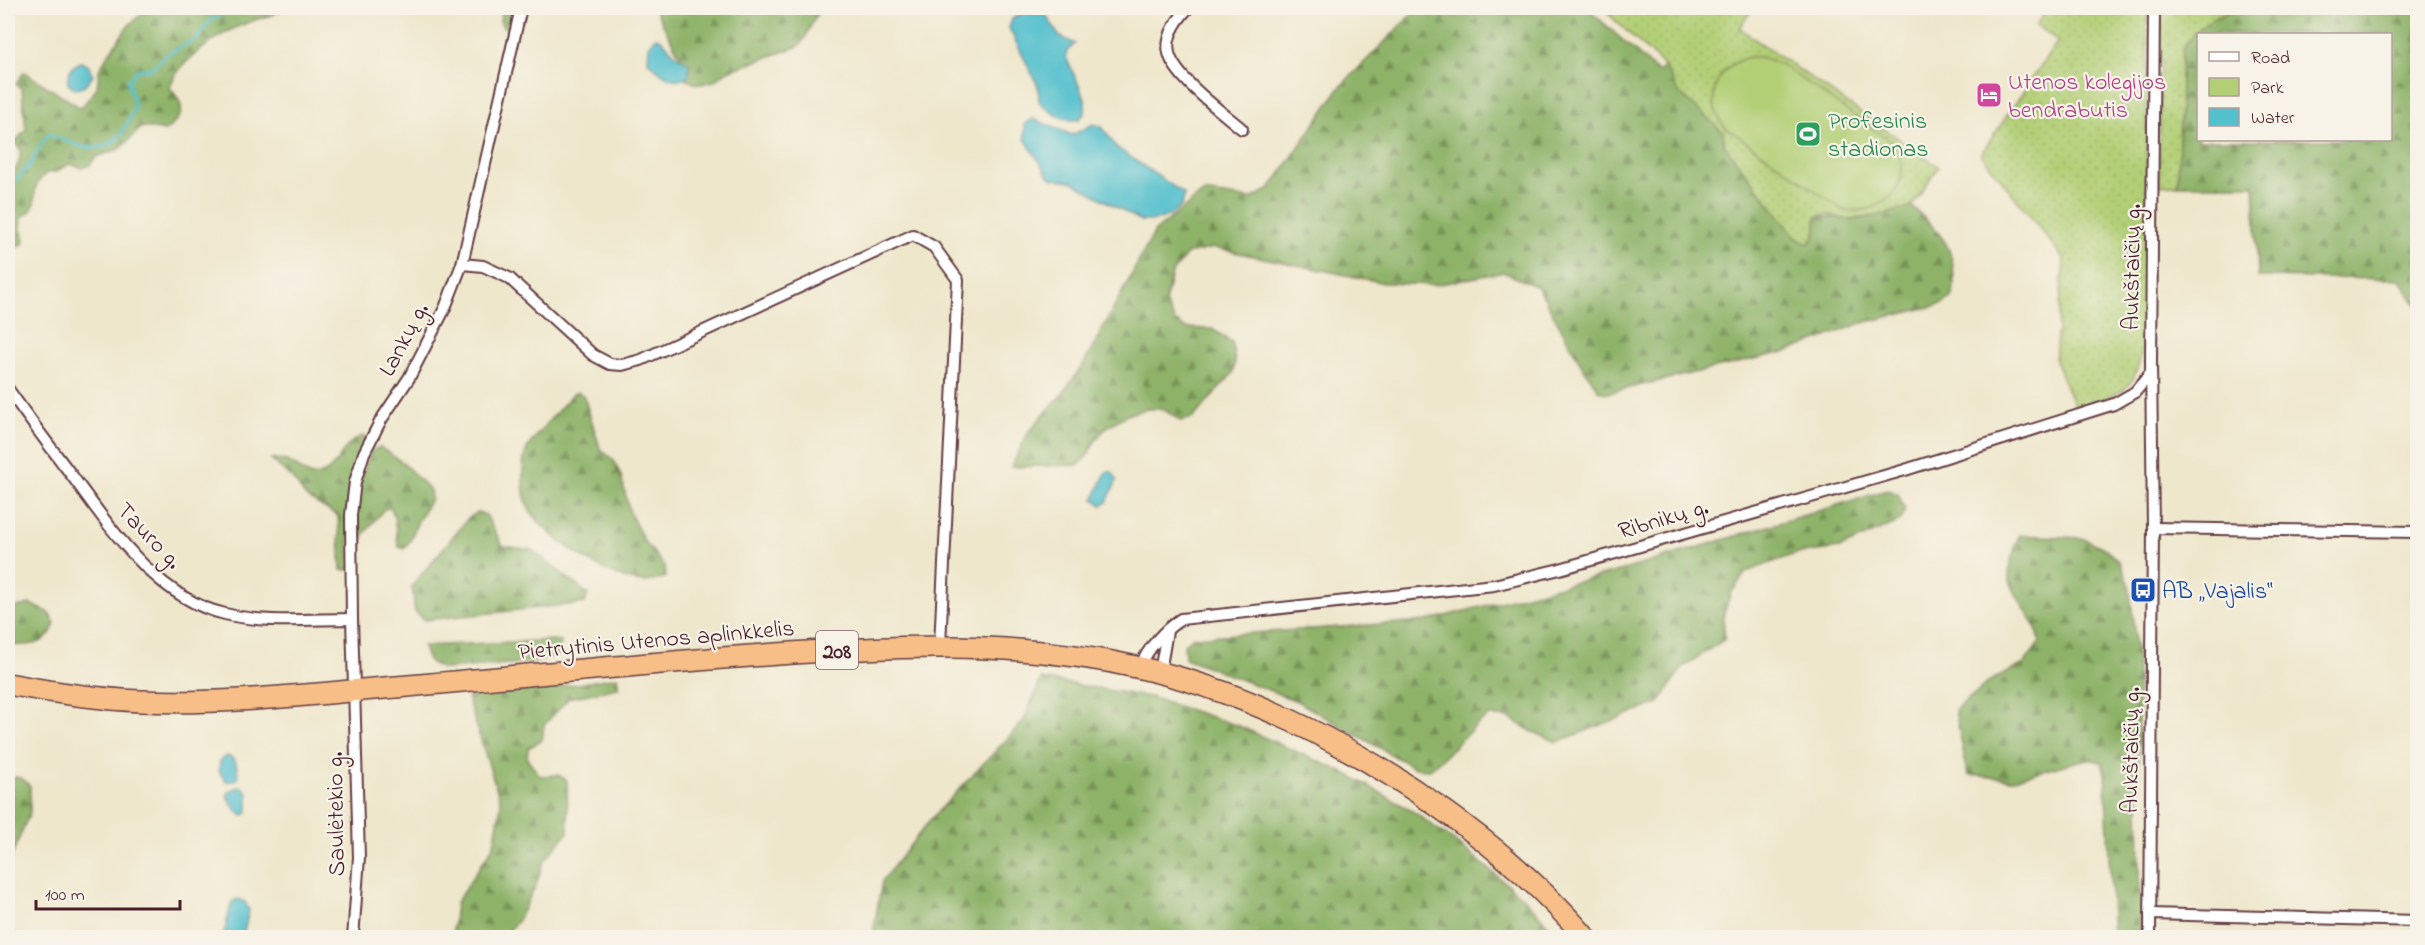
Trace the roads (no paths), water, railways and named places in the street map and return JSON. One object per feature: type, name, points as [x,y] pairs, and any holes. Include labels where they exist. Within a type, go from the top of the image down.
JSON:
[{"type":"highway","name":"Pietrytinis Utenos aplinkkelis","points":[[8,684],[97,698],[213,701],[728,657],[940,645],[1044,651],[1150,670],[1204,686],[1297,724],[1384,771],[1489,844],[1555,903],[1586,938]]},
{"type":"street","name":"Lankų g.","points":[[355,690],[351,515],[355,482],[361,463],[381,420],[409,378],[440,318],[462,264],[521,8]]},
{"type":"street","points":[[1188,8],[1171,33],[1168,52],[1177,71],[1242,129]]},
{"type":"street","name":"Aukštaičių g.","points":[[2150,938],[2154,8]]},
{"type":"street","points":[[462,264],[483,266],[509,278],[593,355],[610,364],[622,365],[641,360],[913,235],[934,247],[958,280],[940,645]]},
{"type":"street","name":"Ribnikų g.","points":[[1150,670],[1145,656],[1181,619],[1494,585],[1560,569],[1905,470],[2114,404],[2135,392],[2151,373]]},
{"type":"street","name":"Tauro g.","points":[[8,389],[97,510],[140,562],[169,586],[197,603],[224,614],[259,620],[352,619]]},
{"type":"street","points":[[2153,528],[2418,532]]},
{"type":"street","points":[[1150,670],[1167,631]]},
{"type":"street","name":"Saulėtekio g.","points":[[353,938],[359,857],[355,690]]},
{"type":"street","points":[[2150,914],[2418,921]]},
{"type":"water","points":[[1030,8],[1043,10],[1059,36],[1075,44],[1067,51],[1066,57],[1085,99],[1085,113],[1078,120],[1056,115],[1039,101],[1038,86],[1009,28],[1012,19]]},
{"type":"water","points":[[656,37],[689,64],[689,75],[672,79],[648,62],[649,45]]},
{"type":"water","points":[[81,62],[88,65],[93,76],[83,87],[76,89],[68,84],[68,77],[72,68]]},
{"type":"water","points":[[1033,119],[1072,135],[1093,124],[1102,127],[1116,147],[1184,194],[1180,207],[1162,218],[1141,221],[1071,181],[1053,179],[1048,175],[1025,139],[1025,124]]},
{"type":"water","points":[[1109,471],[1117,480],[1107,502],[1102,505],[1094,499],[1106,472]]},
{"type":"water","points":[[227,756],[233,759],[237,767],[238,777],[235,781],[226,781],[219,771],[220,760]]},
{"type":"water","points":[[239,787],[244,788],[248,793],[248,812],[243,816],[227,796],[230,791]]},
{"type":"water","points":[[238,899],[245,902],[249,910],[243,937],[223,937],[231,905]]},
{"type":"waterway","points":[[8,194],[49,134],[86,147],[95,148],[113,142],[123,131],[135,108],[128,81],[137,70],[152,68],[169,53],[196,39],[211,20],[229,8]]},
{"type":"waterway","points":[[8,206],[15,214],[14,229],[8,232]]},
{"type":"place","name":"Utenos kolegijos bendrabutis","points":[[1989,95]]},
{"type":"place","name":"Profesinis stadionas","points":[[1808,134]]},
{"type":"place","name":"AB „Vajalis“","points":[[2143,590]]}]
